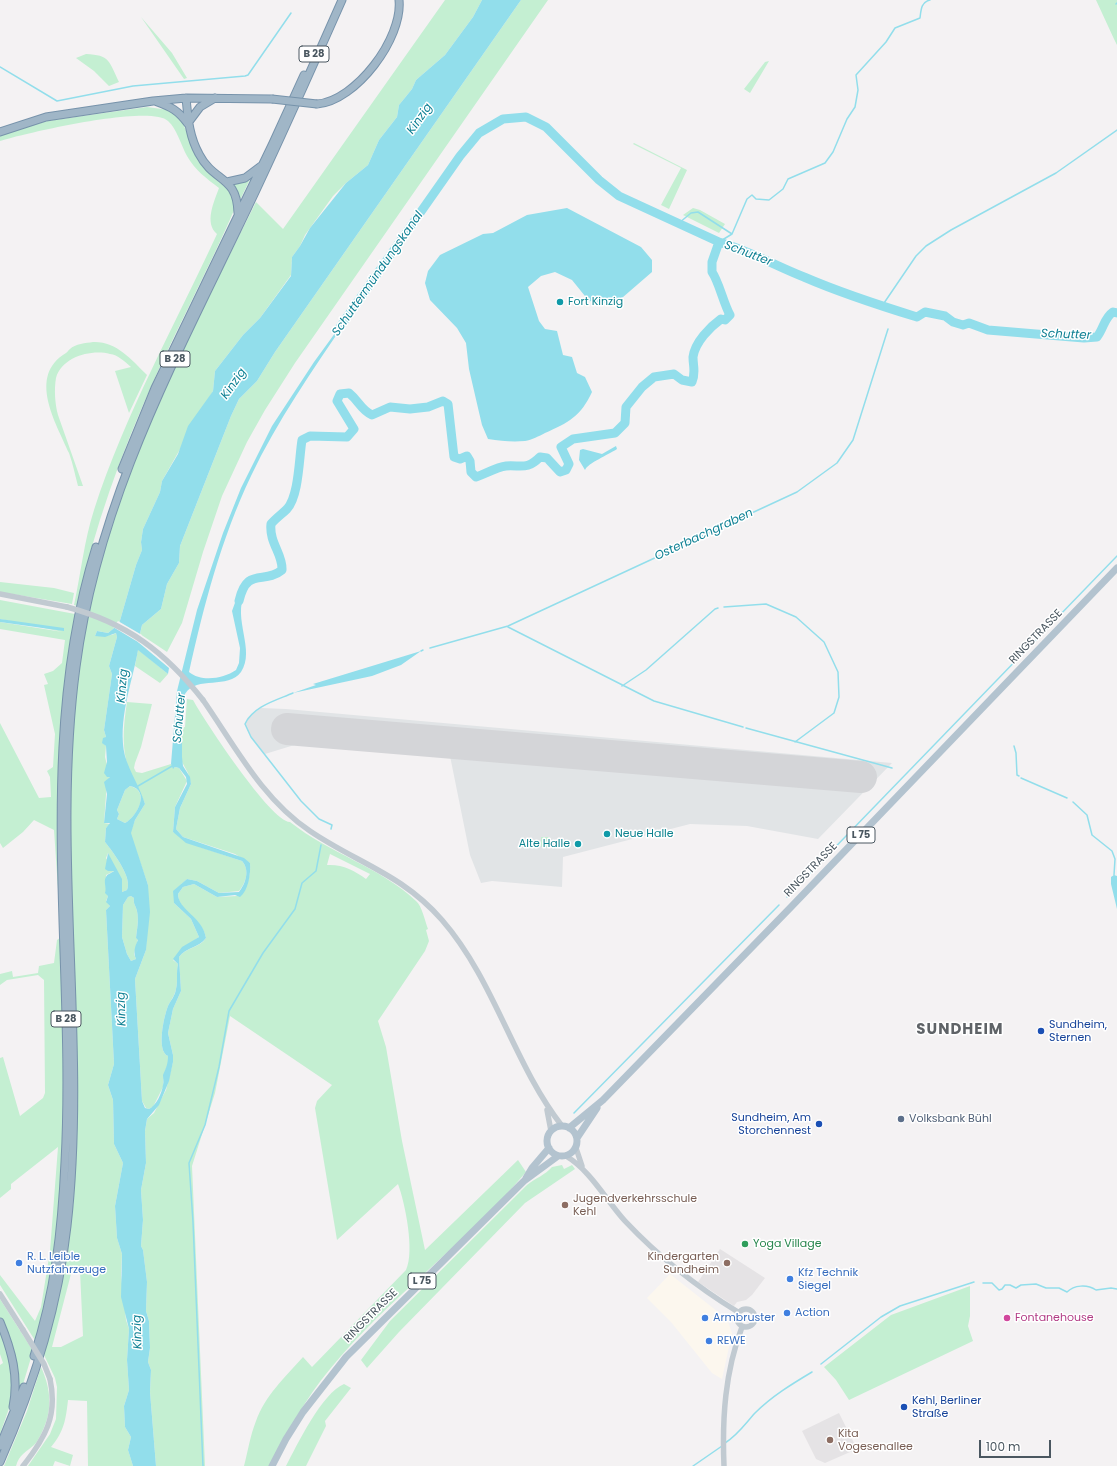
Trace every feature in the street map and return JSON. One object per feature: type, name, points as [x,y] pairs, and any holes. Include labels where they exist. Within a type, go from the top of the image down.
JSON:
[{"type":"highway","name":"B 28","points":[[0,1446],[10,1425],[26,1382],[44,1322],[58,1252],[62,1213],[67,1087],[62,763],[70,664],[80,607],[91,563],[112,494],[131,444],[155,388],[262,166],[338,0]]},
{"type":"highway","name":"B 28","points":[[0,1462],[18,1420],[43,1346],[57,1292],[67,1231],[72,1168],[73,1106],[67,770],[71,705],[76,664],[89,592],[110,515],[136,446],[160,389],[280,142],[342,0]]},
{"type":"highway","points":[[0,132],[46,116],[153,101],[186,98],[272,98],[317,104],[327,103],[347,93],[375,63],[386,46],[396,24],[399,0]]},
{"type":"highway","points":[[186,98],[188,124],[192,139],[204,162],[213,172],[227,182],[236,195],[238,215]]},
{"type":"highway","points":[[188,124],[200,107],[216,98]]},
{"type":"highway","points":[[153,101],[171,107],[180,112],[188,124]]},
{"type":"highway","points":[[227,182],[245,178],[262,166]]},
{"type":"highway","points":[[0,1322],[10,1346],[14,1363],[16,1390],[10,1425]]},
{"type":"main road","name":"RINGSTRASSE","points":[[577,1138],[603,1100],[786,913],[1117,568]]},
{"type":"main road","name":"RINGSTRASSE","points":[[565,1127],[603,1100]]},
{"type":"main road","points":[[565,1127],[574,1132],[577,1138],[576,1148],[562,1156],[549,1148],[548,1137],[551,1131],[565,1127]]},
{"type":"main road","name":"RINGSTRASSE","points":[[524,1181],[532,1168],[549,1148]]},
{"type":"main road","name":"RINGSTRASSE","points":[[272,1466],[286,1439],[303,1412],[346,1357],[524,1181],[562,1156]]},
{"type":"street","points":[[0,594],[67,606],[112,622],[149,644],[176,668],[203,700],[248,766],[272,798],[289,815],[310,831],[398,881],[424,901],[442,921],[475,967],[545,1104],[565,1127]]},
{"type":"street","points":[[545,1104],[551,1131]]},
{"type":"street","points":[[576,1148],[577,1156],[585,1171],[611,1206],[674,1267],[738,1312]]},
{"type":"street","points":[[562,1156],[575,1162],[585,1171]]},
{"type":"street","points":[[0,1294],[44,1364],[50,1379],[53,1397],[52,1415],[47,1429],[37,1447],[23,1466]]},
{"type":"street","points":[[743,1309],[748,1309],[754,1315],[755,1321],[752,1325],[742,1327],[736,1320],[738,1312],[743,1309]]},
{"type":"street","points":[[724,1466],[727,1380],[742,1327]]},
{"type":"shaded area","points":[[261,708],[892,763],[818,839],[747,826],[690,824],[563,857],[562,887],[492,881],[481,883],[470,855],[449,751],[314,739],[265,754],[251,737],[245,724],[248,717]]},
{"type":"shaded area","name":"Kindergarten Sundheim","points":[[720,1249],[765,1278],[752,1295],[746,1300],[737,1302],[734,1306],[698,1282]]},
{"type":"shaded area","points":[[670,1274],[727,1319],[732,1333],[722,1379],[712,1373],[671,1322],[647,1298]]},
{"type":"shaded area","name":"Kita Vogesenallee","points":[[839,1413],[857,1449],[825,1463],[816,1459],[802,1431]]},
{"type":"green space","points":[[445,0],[482,0],[473,17],[445,55],[416,80],[412,89],[399,105],[397,117],[379,140],[368,165],[333,196],[305,235],[300,246],[292,257],[291,275],[260,318],[243,335],[215,371],[213,391],[162,481],[160,492],[143,529],[141,542],[142,550],[136,565],[119,624],[108,633],[97,631],[95,636],[112,635],[116,633],[117,637],[109,666],[112,674],[104,730],[106,737],[103,743],[106,746],[105,757],[110,777],[107,781],[104,823],[110,824],[106,828],[105,842],[125,872],[128,885],[127,890],[122,892],[108,853],[106,858],[114,871],[106,875],[106,891],[108,896],[106,901],[110,906],[106,910],[114,1064],[108,1085],[113,1100],[114,1144],[123,1163],[115,1206],[117,1238],[122,1254],[121,1275],[126,1320],[129,1329],[127,1360],[129,1390],[124,1406],[125,1427],[131,1437],[128,1450],[133,1466],[88,1466],[87,1401],[68,1400],[62,1431],[51,1447],[73,1455],[70,1466],[55,1461],[53,1466],[28,1466],[50,1434],[56,1419],[57,1387],[55,1378],[44,1355],[65,1268],[74,1199],[76,1105],[69,796],[74,704],[88,608],[99,563],[119,497],[139,446],[190,334],[256,202],[283,229]],"holes":[[[72,1270],[80,1271],[83,1336],[61,1347],[52,1347]]]},
{"type":"green space","points":[[521,0],[548,0],[295,363],[265,410],[247,442],[222,496],[203,552],[182,623],[167,652],[140,634],[142,625],[161,609],[167,584],[179,563],[180,546],[239,399],[257,381],[275,352]]},
{"type":"green space","points":[[1096,0],[1117,0],[1117,45],[1114,39]]},
{"type":"green space","points":[[141,17],[172,53],[187,78],[184,79]]},
{"type":"green space","points":[[86,54],[100,56],[108,60],[119,82],[109,86],[94,71],[76,58]]},
{"type":"green space","points":[[769,61],[750,93],[744,89],[765,62]]},
{"type":"green space","points":[[147,107],[169,110],[182,121],[199,162],[210,174],[231,192],[235,208],[164,358],[130,435],[100,519],[77,606],[74,605],[85,545],[94,510],[106,474],[135,404],[217,234],[211,224],[211,212],[219,188],[202,174],[190,161],[171,124],[168,121],[157,117],[138,116],[87,122],[35,132],[0,141],[0,135],[47,121]]},
{"type":"green space","points":[[634,143],[687,170],[669,209],[661,205],[681,168],[633,144]]},
{"type":"green space","points":[[251,177],[240,199],[238,192],[231,184]]},
{"type":"green space","points":[[693,208],[700,210],[725,224],[719,233],[683,215]]},
{"type":"green space","points":[[93,342],[109,344],[123,352],[147,375],[129,413],[115,371],[131,367],[118,357],[102,353],[86,354],[71,360],[59,371],[55,383],[56,406],[83,486],[78,486],[69,453],[52,414],[46,387],[48,374],[54,363],[72,347]]},
{"type":"green space","points":[[0,582],[54,588],[74,593],[72,604],[0,592]]},
{"type":"green space","points":[[0,600],[75,614],[65,683],[60,751],[60,889],[58,889],[54,830],[34,820],[23,832],[3,848],[0,843],[0,723],[39,798],[51,797],[50,777],[47,771],[53,767],[55,734],[44,685],[48,684],[44,674],[53,671],[62,663],[65,640],[0,629],[0,622],[63,632],[0,619]]},
{"type":"green space","points":[[138,649],[168,674],[160,683],[135,666]]},
{"type":"green space","points":[[187,699],[193,700],[210,728],[238,768],[268,806],[281,818],[290,822],[321,843],[387,879],[416,901],[422,910],[428,929],[426,930],[429,941],[425,951],[378,1021],[386,1047],[402,1141],[425,1250],[518,1160],[526,1172],[479,1223],[377,1318],[330,1369],[297,1416],[269,1466],[244,1466],[254,1427],[265,1403],[276,1387],[303,1357],[312,1367],[406,1270],[409,1262],[410,1251],[408,1227],[398,1184],[337,1240],[315,1108],[317,1101],[332,1085],[230,1016],[215,1093],[192,1166],[205,1466],[156,1466],[150,1392],[151,1370],[148,1362],[150,1348],[149,1321],[146,1311],[147,1282],[143,1250],[141,1246],[143,1220],[141,1190],[146,1163],[145,1131],[147,1119],[154,1113],[166,1090],[173,1062],[168,1033],[173,1009],[181,991],[179,957],[185,951],[200,944],[206,938],[204,931],[196,920],[182,906],[178,894],[183,887],[194,884],[217,897],[237,896],[248,881],[250,873],[250,863],[235,854],[183,837],[176,829],[180,808],[191,784],[188,773],[182,762],[182,728],[185,727]],"holes":[[[330,854],[370,874],[366,879],[348,868],[327,865]]]},
{"type":"green space","points":[[127,702],[152,704],[141,747],[135,763],[134,768],[136,772],[142,773],[171,764],[174,768],[179,768],[187,781],[175,807],[173,832],[200,847],[242,861],[246,868],[244,884],[239,891],[219,893],[197,881],[187,879],[174,891],[174,903],[191,919],[199,937],[189,944],[173,960],[178,964],[177,986],[166,1011],[162,1033],[162,1047],[164,1053],[168,1056],[168,1064],[164,1074],[163,1087],[153,1107],[149,1109],[146,1108],[142,1101],[135,979],[146,950],[148,885],[130,833],[135,820],[145,804],[131,776],[124,748]]},
{"type":"green space","points":[[130,786],[140,793],[141,798],[140,804],[134,815],[125,823],[117,819],[119,814],[117,810],[125,790]]},
{"type":"green space","points":[[541,837],[549,837],[550,847],[541,847]]},
{"type":"green space","points":[[131,896],[134,898],[134,903],[138,914],[136,938],[138,939],[134,954],[136,959],[131,961],[127,954],[122,937],[123,905],[128,897]]},
{"type":"green space","points":[[61,937],[65,1117],[61,1203],[51,1272],[36,1342],[0,1285],[0,1275],[35,1321],[41,1307],[50,1251],[58,1147],[11,1184],[11,1189],[0,1198],[0,1058],[3,1057],[20,1116],[43,1098],[45,1093],[44,980],[38,975],[7,980],[0,985],[0,974],[12,971],[13,977],[38,973],[39,966],[54,963],[57,940]]},
{"type":"green space","points":[[562,1165],[564,1169],[572,1165],[575,1169],[525,1203],[399,1332],[367,1368],[361,1360],[390,1321],[527,1185],[552,1167]]},
{"type":"green space","points":[[970,1286],[970,1316],[968,1326],[973,1341],[849,1400],[836,1380],[824,1367],[891,1315]]},
{"type":"green space","points":[[0,1299],[33,1351],[18,1401],[12,1400],[0,1434],[0,1365],[3,1363],[0,1354]]},
{"type":"green space","points":[[41,1367],[49,1391],[49,1408],[46,1424],[36,1443],[21,1456],[16,1466],[4,1466],[27,1411]]},
{"type":"green space","points":[[344,1384],[351,1388],[325,1421],[326,1426],[306,1466],[286,1466],[303,1433],[319,1408],[336,1389]]},
{"type":"water","name":"Kinzig","points":[[482,0],[521,0],[275,352],[257,381],[239,399],[180,546],[179,563],[167,584],[161,609],[142,625],[138,642],[169,668],[168,674],[138,650],[126,703],[123,729],[125,756],[145,804],[135,820],[131,833],[148,885],[150,912],[146,950],[135,979],[142,1101],[145,1108],[149,1109],[154,1105],[160,1095],[163,1084],[163,1075],[168,1061],[168,1056],[164,1053],[162,1047],[162,1033],[166,1011],[175,994],[177,986],[178,964],[173,959],[182,947],[199,937],[191,919],[174,903],[173,891],[187,879],[197,881],[219,893],[239,892],[244,885],[246,876],[246,868],[242,861],[186,843],[173,832],[175,807],[187,784],[186,777],[179,768],[175,767],[173,769],[171,764],[177,691],[197,610],[223,533],[241,488],[272,426],[314,362],[346,318],[347,319],[272,435],[240,500],[214,572],[189,672],[200,677],[212,678],[225,676],[236,670],[239,663],[240,648],[232,611],[240,589],[245,593],[241,613],[246,654],[245,663],[241,672],[228,680],[197,685],[190,688],[185,694],[182,728],[182,757],[183,766],[190,777],[191,784],[180,808],[176,829],[183,837],[244,858],[250,863],[250,872],[247,887],[240,897],[235,895],[217,897],[194,884],[183,887],[178,894],[182,905],[196,919],[204,931],[206,938],[200,944],[185,951],[179,957],[181,991],[173,1009],[168,1033],[173,1062],[169,1081],[159,1105],[147,1119],[145,1131],[146,1163],[141,1190],[143,1220],[141,1246],[143,1250],[147,1282],[146,1311],[149,1321],[150,1348],[148,1362],[151,1370],[150,1392],[156,1466],[133,1466],[128,1450],[131,1437],[125,1427],[124,1406],[129,1390],[127,1360],[129,1329],[121,1297],[122,1254],[117,1238],[115,1206],[123,1163],[114,1144],[113,1100],[108,1085],[114,1064],[106,910],[110,906],[106,902],[108,896],[105,893],[105,879],[107,875],[114,871],[108,871],[105,869],[108,853],[122,879],[122,892],[127,890],[128,885],[125,872],[105,842],[106,828],[110,823],[104,823],[107,794],[104,782],[110,777],[107,777],[104,773],[107,762],[106,746],[102,743],[103,738],[106,737],[104,730],[112,674],[109,666],[117,637],[116,633],[105,637],[95,636],[97,631],[108,633],[119,624],[136,565],[142,550],[141,542],[143,529],[160,492],[162,481],[178,454],[188,426],[213,391],[215,371],[243,335],[260,318],[291,276],[292,257],[310,228],[346,183],[368,165],[379,140],[397,117],[399,105],[412,89],[416,80],[445,55],[473,17]],"holes":[[[130,786],[136,788],[140,793],[141,798],[140,804],[134,815],[125,823],[117,819],[119,814],[117,810],[125,790]],[[131,896],[134,898],[134,903],[138,914],[136,938],[138,940],[135,949],[136,959],[131,961],[127,954],[122,937],[123,905],[128,897]]]},
{"type":"water","points":[[567,208],[641,247],[652,260],[652,272],[615,304],[589,301],[572,280],[555,272],[541,276],[528,287],[539,321],[545,329],[557,331],[563,355],[572,357],[577,373],[585,377],[592,392],[583,407],[573,418],[535,438],[520,441],[488,439],[482,425],[469,369],[466,343],[457,328],[430,300],[425,283],[428,271],[440,255],[483,234],[493,233],[527,215]]},
{"type":"water","points":[[616,446],[617,449],[594,462],[585,470],[579,460],[580,450],[583,449],[602,454]]},
{"type":"water","points":[[0,619],[64,628],[64,631],[0,622]]},
{"type":"water","points":[[421,651],[401,665],[372,676],[293,693],[316,685],[313,684]]},
{"type":"water","points":[[1114,875],[1117,876],[1117,909],[1111,884],[1111,877]]},
{"type":"pier","points":[[118,621],[142,635],[140,641],[171,669],[143,645],[113,627]]},
{"type":"waterway","points":[[719,242],[732,234],[747,199],[752,195],[756,199],[769,200],[783,189],[788,179],[825,163],[833,152],[847,119],[855,107],[858,90],[856,75],[886,42],[895,28],[920,18],[923,4],[930,0]]},
{"type":"waterway","points":[[0,67],[57,101],[133,86],[245,76],[248,75],[291,13]]},
{"type":"waterway","name":"Schuttermündungskanal","points":[[340,327],[460,156],[479,133],[503,119],[526,117],[546,127],[599,180],[619,196],[719,242]]},
{"type":"waterway","points":[[882,306],[916,256],[926,246],[951,230],[1056,173],[1117,130]]},
{"type":"waterway","points":[[679,223],[691,213],[698,212],[732,234]]},
{"type":"waterway","name":"Schutter","points":[[239,601],[242,590],[251,580],[269,576],[282,570],[282,564],[272,537],[271,524],[287,509],[294,495],[298,476],[302,440],[310,436],[347,437],[354,429],[337,401],[340,394],[349,393],[365,410],[372,415],[390,407],[410,409],[428,407],[443,401],[448,404],[454,457],[460,459],[467,456],[470,461],[471,472],[476,477],[506,466],[528,465],[540,457],[547,458],[560,472],[566,470],[569,464],[561,447],[573,439],[615,433],[625,423],[626,407],[642,387],[654,377],[674,374],[682,380],[692,382],[694,373],[694,351],[700,340],[712,326],[721,319],[725,320],[730,315],[712,272],[712,262],[719,242],[730,245],[793,273],[846,294],[917,317],[925,312],[945,316],[953,322],[963,325],[969,323],[988,330],[1084,338],[1097,337],[1110,314],[1113,312],[1117,313]]},
{"type":"waterway","name":"Osterbachgraben","points":[[430,648],[508,626],[797,492],[837,463],[853,440],[888,329]]},
{"type":"waterway","points":[[787,897],[1117,556]]},
{"type":"waterway","points":[[724,607],[766,604],[796,617],[824,642],[838,672],[839,697],[834,713],[795,742]]},
{"type":"waterway","points":[[622,686],[646,670],[718,608]]},
{"type":"waterway","points":[[508,627],[654,701],[743,727]]},
{"type":"waterway","name":"Osterbachgraben","points":[[293,693],[259,708],[245,724],[251,737],[301,801],[319,819],[332,825],[331,829]]},
{"type":"waterway","points":[[746,728],[892,768]]},
{"type":"waterway","points":[[1014,746],[1016,753],[1017,775],[1019,776]]},
{"type":"waterway","points":[[138,786],[174,765]]},
{"type":"waterway","points":[[1021,778],[1067,798]]},
{"type":"waterway","points":[[1073,802],[1087,815],[1092,835],[1112,851],[1115,859],[1114,875]]},
{"type":"waterway","points":[[203,1466],[193,1222],[189,1163],[205,1125],[219,1067],[229,1011],[263,953],[295,909],[302,883],[316,871],[321,845]]},
{"type":"waterway","points":[[574,1113],[779,905]]},
{"type":"waterway","points":[[821,1364],[881,1317],[900,1306],[974,1282]]},
{"type":"waterway","points":[[983,1283],[992,1283],[999,1290],[1005,1285],[1010,1285],[1016,1288],[1021,1285],[1036,1284],[1046,1288],[1059,1288],[1067,1292],[1073,1288],[1081,1286],[1096,1290],[1111,1288],[1117,1289]]},
{"type":"waterway","points":[[725,1443],[738,1433],[755,1413],[768,1401],[812,1372]]},
{"type":"waterway","points":[[693,1466],[722,1446]]},
{"type":"runway","points":[[287,729],[861,777]]},
{"type":"place","name":"Fort Kinzig","points":[[560,302]]},
{"type":"place","name":"Neue Halle","points":[[607,834]]},
{"type":"place","name":"Alte Halle","points":[[578,844]]},
{"type":"place","name":"Sundheim, Sternen","points":[[1041,1031]]},
{"type":"place","name":"Volksbank Bühl","points":[[901,1119]]},
{"type":"place","name":"Sundheim, Am Storchennest","points":[[819,1124]]},
{"type":"place","name":"Jugendverkehrsschule Kehl","points":[[565,1205]]},
{"type":"place","name":"Yoga Village","points":[[745,1244]]},
{"type":"place","name":"R. L. Leible Nutzfahrzeuge","points":[[19,1263]]},
{"type":"place","name":"Kindergarten Sundheim","points":[[727,1263]]},
{"type":"place","name":"Kfz Technik Siegel","points":[[790,1279]]},
{"type":"place","name":"Action","points":[[787,1313]]},
{"type":"place","name":"Armbruster","points":[[705,1318]]},
{"type":"place","name":"Fontanehouse","points":[[1007,1318]]},
{"type":"place","name":"REWE","points":[[709,1341]]},
{"type":"place","name":"Kehl, Berliner Straße","points":[[904,1407]]},
{"type":"place","name":"Kita Vogesenallee","points":[[830,1440]]},
{"type":"district","name":"SUNDHEIM","points":[[960,1030]]}]
